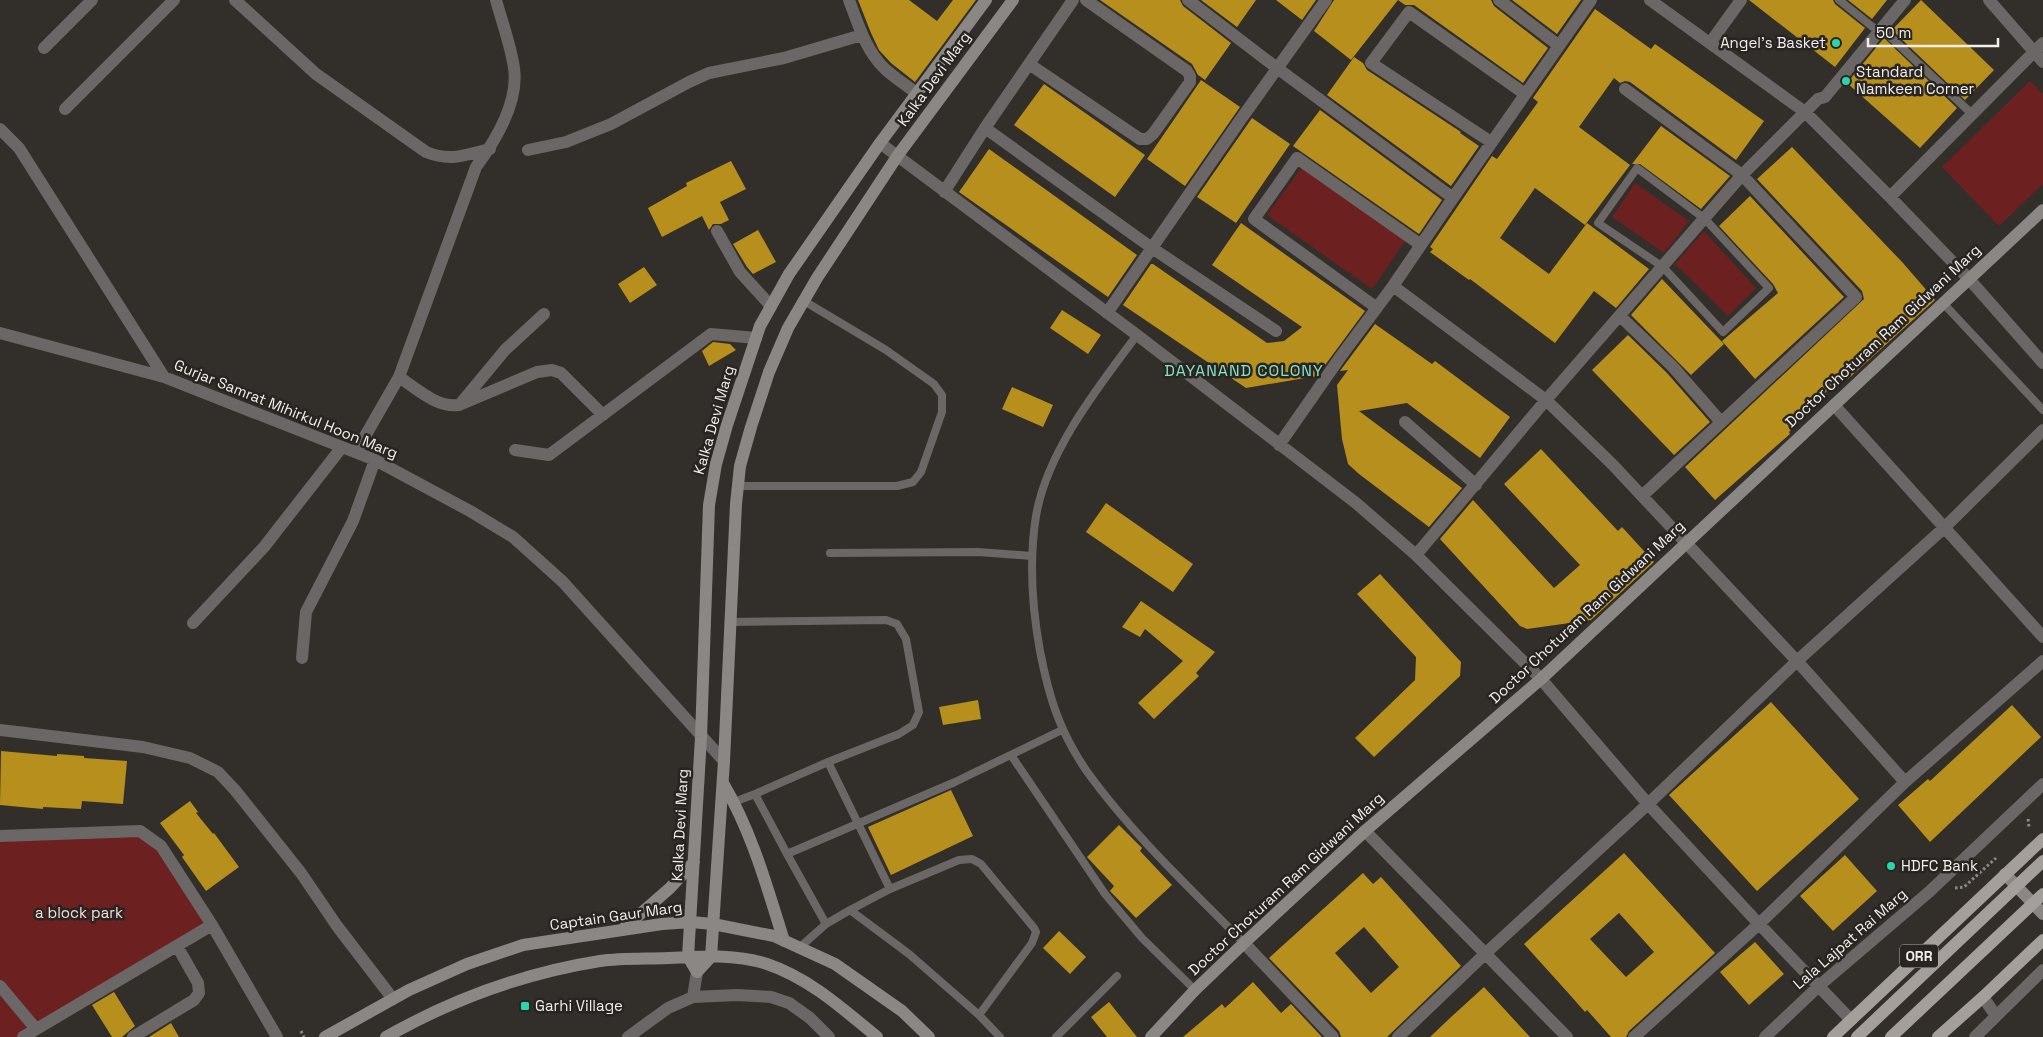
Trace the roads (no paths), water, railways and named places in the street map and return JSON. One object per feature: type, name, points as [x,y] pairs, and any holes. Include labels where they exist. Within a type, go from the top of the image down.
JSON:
[{"type":"main road","points":[[2005,874],[2043,839]]},
{"type":"main road","points":[[1857,1037],[2043,861]]},
{"type":"main road","name":"ORR","points":[[1833,1037],[2005,874]]},
{"type":"main road","points":[[1891,1037],[2043,894]]},
{"type":"main road","points":[[1938,1037],[1983,998],[2043,940]]},
{"type":"street","points":[[44,48],[92,0]]},
{"type":"street","points":[[65,109],[174,0]]},
{"type":"street","points":[[235,0],[316,74],[426,152],[441,158],[452,158],[490,149]]},
{"type":"street","points":[[356,452],[399,377],[476,167],[490,149],[512,100],[514,68],[496,0]]},
{"type":"street","points":[[849,0],[862,35],[872,53],[884,68],[916,93]]},
{"type":"street","name":"Kalka Devi Marg","points":[[688,957],[701,737],[709,505],[716,464],[724,433],[756,338],[771,306],[790,274],[880,143],[986,0]]},
{"type":"street","name":"Kalka Devi Marg","points":[[711,956],[723,783],[738,486],[740,466],[769,372],[788,328],[804,301],[898,155],[1013,0]]},
{"type":"street","points":[[944,192],[985,128],[1073,0]]},
{"type":"street","points":[[1029,64],[1140,140],[1147,139],[1153,134],[1190,82],[1190,76],[1187,71],[1086,0]]},
{"type":"street","points":[[1188,0],[1452,198]]},
{"type":"street","points":[[1106,313],[1326,0]]},
{"type":"street","points":[[1498,0],[1558,45]]},
{"type":"street","points":[[1279,445],[1393,286],[1452,198],[1591,0]]},
{"type":"street","points":[[1650,0],[1805,112],[1969,279],[2043,363]]},
{"type":"street","points":[[1710,43],[1741,0]]},
{"type":"street","points":[[1416,555],[1546,400],[1742,175],[1818,99],[1824,97],[1878,28],[1896,0]]},
{"type":"street","points":[[1878,28],[1905,0]]},
{"type":"street","points":[[1890,197],[1972,114],[2040,52],[1989,0]]},
{"type":"street","points":[[1491,142],[1371,62],[1409,12],[1525,94]]},
{"type":"street","points":[[528,150],[566,142],[611,124],[709,73],[784,58],[862,35]]},
{"type":"street","points":[[1624,89],[1742,175],[1856,297],[1642,496]]},
{"type":"street","points":[[985,128],[1152,248],[1276,331]]},
{"type":"street","points":[[0,129],[19,148],[164,377]]},
{"type":"street","points":[[880,143],[1137,336],[1356,504],[1416,555],[1541,678],[1648,804],[1851,1020]]},
{"type":"street","points":[[1377,308],[1254,220],[1298,158],[1421,245]]},
{"type":"street","name":"Doctor Choturam Ram Gidwani Marg","points":[[1151,1037],[1195,990],[1365,830],[1541,678],[2043,210]]},
{"type":"street","points":[[716,231],[740,272],[771,306]]},
{"type":"street","points":[[1393,286],[1546,400],[1612,464],[1685,544],[1797,661],[1905,782]]},
{"type":"street","points":[[459,405],[505,350],[544,314]]},
{"type":"street","points":[[1620,316],[1673,367],[1720,422]]},
{"type":"street","name":"Gurjar Samrat Mihirkul Hoon Marg","points":[[0,333],[164,377],[375,460],[470,511],[513,537],[563,582],[724,761]]},
{"type":"street","points":[[515,450],[549,455],[712,334],[756,338]]},
{"type":"street","points":[[399,377],[436,401],[448,406],[459,405],[537,372],[552,370],[561,373],[603,415]]},
{"type":"street","points":[[1834,405],[2043,637]]},
{"type":"street","points":[[1405,422],[1476,485]]},
{"type":"street","points":[[1398,1037],[1648,804],[1797,661],[1944,528],[2043,430]]},
{"type":"street","points":[[193,623],[264,547],[342,447]]},
{"type":"street","points":[[302,658],[306,612],[353,521],[375,460]]},
{"type":"street","points":[[1634,1037],[1759,924],[1905,782],[2043,661]]},
{"type":"street","points":[[0,730],[143,747],[190,758],[218,772],[235,790],[301,873],[393,999]]},
{"type":"street","points":[[723,783],[734,802],[760,865],[784,941]]},
{"type":"street","name":"Lala Lajpat Rai Marg","points":[[1765,1037],[1820,985],[1929,892],[2043,784]]},
{"type":"street","points":[[1365,830],[1567,1037]]},
{"type":"street","points":[[0,836],[140,831],[161,846],[212,925],[277,1037]]},
{"type":"street","points":[[2030,852],[2043,868]]},
{"type":"street","points":[[623,929],[670,888],[694,862]]},
{"type":"street","points":[[2005,874],[2043,914]]},
{"type":"street","name":"Captain Gaur Marg","points":[[325,1037],[393,999],[467,964],[523,945],[623,929],[691,922],[713,924],[774,936],[834,964],[902,1011],[929,1037]]},
{"type":"street","points":[[23,1037],[212,925]]},
{"type":"street","points":[[1244,943],[1333,1037]]},
{"type":"street","points":[[133,1037],[194,1000],[199,993],[198,983],[177,946]]},
{"type":"street","points":[[693,997],[698,972],[711,956]]},
{"type":"street","points":[[386,1037],[419,1018],[473,994],[530,977],[601,961],[711,956],[736,958],[766,964],[802,980],[832,999],[877,1037]]},
{"type":"street","points":[[688,957],[698,972]]},
{"type":"street","points":[[1975,1037],[2043,970]]},
{"type":"street","points":[[0,986],[36,1029]]},
{"type":"street","points":[[628,1037],[668,1008],[693,997],[737,995],[770,997],[789,1002],[810,1018],[829,1037]]},
{"type":"street","points":[[1983,998],[1996,1016]]},
{"type":"lane","points":[[1840,0],[1878,28],[1972,114]]},
{"type":"lane","points":[[1637,168],[1705,219],[1769,288],[1723,332],[1663,267],[1598,223],[1637,168]]},
{"type":"lane","points":[[738,486],[896,486],[913,482],[921,472],[942,412],[942,395],[934,384],[886,350],[804,301]]},
{"type":"lane","points":[[1943,303],[2043,410]]},
{"type":"lane","points":[[1137,336],[1100,385],[1058,455],[1036,514],[1032,556],[1034,604],[1039,643],[1048,691],[1062,730],[1088,772],[1124,818],[1244,943]]},
{"type":"lane","points":[[830,553],[978,552],[1032,556]]},
{"type":"lane","points":[[730,622],[886,620],[897,624],[906,639],[918,712],[913,724],[899,734],[734,802]]},
{"type":"lane","points":[[787,854],[955,782],[1062,730]]},
{"type":"lane","points":[[1011,755],[1105,894],[1142,938],[1195,990]]},
{"type":"lane","points":[[828,762],[890,889]]},
{"type":"lane","points":[[755,794],[826,924]]},
{"type":"lane","points":[[799,948],[826,924],[890,889],[960,860],[972,859],[981,864],[1036,932],[1032,943],[979,1015]]},
{"type":"lane","points":[[850,910],[909,954],[979,1015],[1000,1037]]},
{"type":"lane","points":[[1056,1037],[1117,976]]},
{"type":"place","name":"Angel's Basket","points":[[1836,43]]},
{"type":"place","name":"Standard Namkeen Corner","points":[[1846,81]]},
{"type":"place","name":"HDFC Bank","points":[[1891,866]]},
{"type":"place","name":"Garhi Village","points":[[525,1006]]},
{"type":"district","name":"DAYANAND COLONY","points":[[1244,370]]},
{"type":"park label","name":"a block park","points":[[79,913]]}]
